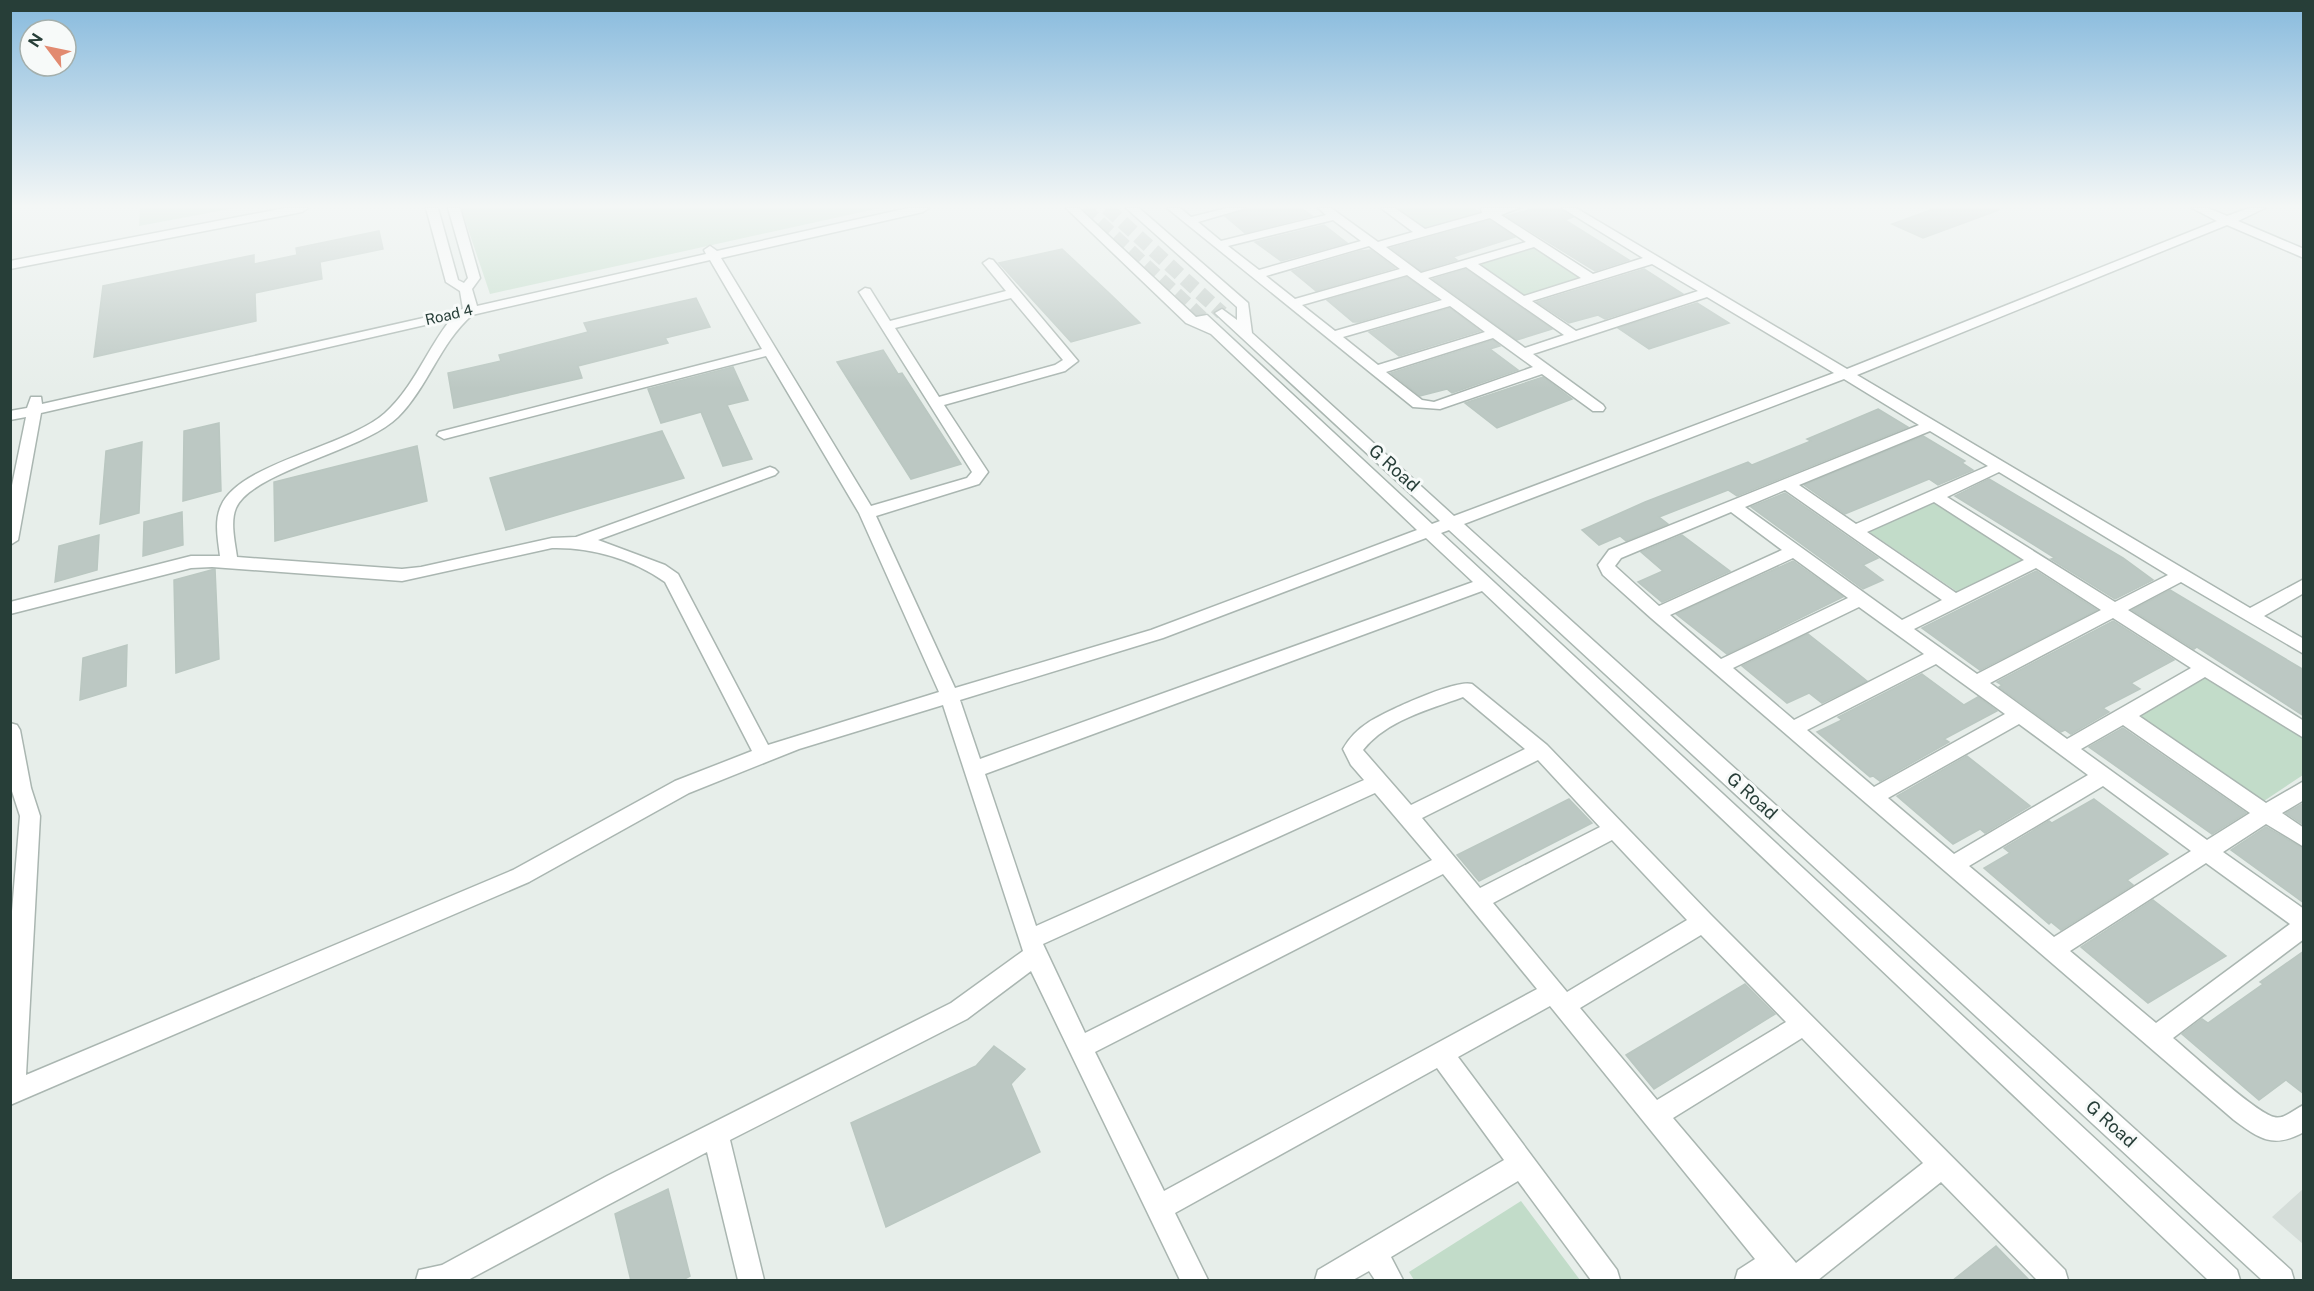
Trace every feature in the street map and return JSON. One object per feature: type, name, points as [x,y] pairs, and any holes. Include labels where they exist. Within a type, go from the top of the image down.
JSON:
[{"type":"street","points":[[449,268],[453,282],[468,300]]},
{"type":"street","points":[[229,562],[227,513],[230,504],[239,494],[258,481],[351,442],[377,427],[411,395],[468,300],[474,278],[471,268]]},
{"type":"street","name":"Road 4","points":[[10,416],[35,404],[468,300],[632,268]]},
{"type":"street","points":[[720,268],[867,513],[949,695],[1033,947],[1079,1048],[1194,1281]]},
{"type":"street","points":[[937,402],[1060,368],[1071,361],[994,268]]},
{"type":"street","points":[[1136,268],[1191,320],[1221,336]]},
{"type":"street","points":[[1200,268],[1243,306],[1245,333]]},
{"type":"street","points":[[1248,268],[1418,404],[1435,406],[1544,368]]},
{"type":"street","points":[[1256,275],[1282,268]]},
{"type":"street","points":[[1406,268],[1598,408]]},
{"type":"street","points":[[1292,304],[1440,268]]},
{"type":"street","points":[[1477,268],[1574,336]]},
{"type":"street","points":[[1575,268],[1592,279]]},
{"type":"street","points":[[1523,300],[1625,268]]},
{"type":"street","points":[[1669,268],[2304,648]]},
{"type":"street","points":[[10,730],[30,816],[12,1093],[521,876],[682,787],[764,755],[949,695],[1157,634],[1846,374],[2106,268]]},
{"type":"street","points":[[865,292],[979,467],[978,477],[973,481],[867,513]]},
{"type":"street","points":[[1523,353],[1708,292]]},
{"type":"street","points":[[888,326],[1015,293]]},
{"type":"street","points":[[1332,336],[1452,301]]},
{"type":"street","name":"G Road","points":[[1222,313],[1453,521],[2281,1281]]},
{"type":"street","name":"G Road","points":[[1202,318],[2227,1281]]},
{"type":"street","points":[[1374,370],[1495,333]]},
{"type":"street","points":[[444,435],[770,351]]},
{"type":"street","name":"Road 4","points":[[10,404],[35,404]]},
{"type":"street","points":[[10,540],[35,404]]},
{"type":"street","points":[[1930,425],[1615,554],[1606,565],[1609,571],[1657,614],[2243,1112],[2263,1126],[2278,1131],[2288,1129],[2304,1117]]},
{"type":"street","points":[[1854,531],[2000,466]]},
{"type":"street","points":[[576,542],[770,472]]},
{"type":"street","points":[[1786,484],[1955,601]]},
{"type":"street","points":[[1935,495],[2304,731]]},
{"type":"street","points":[[1733,506],[2304,924],[2156,1037]]},
{"type":"street","points":[[10,608],[166,566],[191,562],[229,562],[402,574],[421,573],[552,543],[576,542],[599,546],[641,560],[672,578],[764,755]]},
{"type":"street","points":[[1657,614],[1794,551]]},
{"type":"street","points":[[1900,628],[2037,561]]},
{"type":"street","points":[[1975,683],[2181,575]]},
{"type":"street","points":[[973,770],[1485,584]]},
{"type":"street","points":[[2250,616],[2304,585]]},
{"type":"street","points":[[1720,666],[1861,599]]},
{"type":"street","points":[[1793,729],[1938,656]]},
{"type":"street","points":[[2066,749],[2206,669]]},
{"type":"street","points":[[1789,1274],[1654,1116],[1447,862],[1358,760],[1353,748],[1358,740],[1387,720],[1465,689],[1540,750],[1703,922],[2055,1281]]},
{"type":"street","points":[[1874,797],[2020,715]]},
{"type":"street","points":[[2124,716],[2304,840]]},
{"type":"street","points":[[1408,816],[1540,750]]},
{"type":"street","points":[[1953,865],[2103,776]]},
{"type":"street","points":[[440,1280],[616,1185],[959,1011],[1033,947],[1378,783]]},
{"type":"street","points":[[2053,950],[2304,789]]},
{"type":"street","points":[[1478,900],[1615,829]]},
{"type":"street","points":[[1079,1048],[1447,862]]},
{"type":"street","points":[[1158,1208],[1441,1054],[1558,1000],[1703,922]]},
{"type":"street","points":[[1654,1116],[1804,1024]]},
{"type":"street","points":[[1441,1054],[1607,1281]]},
{"type":"street","points":[[716,1135],[751,1281]]},
{"type":"street","points":[[1328,1281],[1522,1164]]},
{"type":"street","points":[[1748,1281],[1789,1274],[1940,1166]]},
{"type":"street","points":[[1373,1253],[1390,1281]]},
{"type":"shaded area","points":[[2303,1189],[2303,1244],[2272,1217]]},
{"type":"green space","points":[[481,268],[607,268],[490,294]]},
{"type":"green space","points":[[1484,268],[1566,268],[1581,279],[1522,296]]},
{"type":"green space","points":[[1935,501],[2026,560],[1959,593],[1868,531]]},
{"type":"green space","points":[[2208,676],[2303,737],[2303,775],[2264,801],[2140,716]]},
{"type":"green space","points":[[1521,1201],[1580,1280],[1414,1280],[1409,1272]]},
{"type":"building","points":[[189,268],[321,268],[322,279],[255,293],[256,321],[94,357],[103,286]]},
{"type":"building","points":[[1004,268],[1083,268],[1140,323],[1071,342]]},
{"type":"building","points":[[1301,268],[1394,268],[1316,291],[1292,271]]},
{"type":"building","points":[[1466,269],[1552,329],[1517,340],[1433,279]]},
{"type":"building","points":[[1644,269],[1683,294],[1605,319],[1598,315],[1569,323],[1537,302]]},
{"type":"building","points":[[1407,277],[1437,299],[1358,322],[1353,322],[1327,300]]},
{"type":"building","points":[[696,298],[710,327],[665,338],[668,343],[578,366],[582,378],[454,408],[448,373],[501,361],[499,355],[588,332],[584,323]]},
{"type":"building","points":[[1697,303],[1729,323],[1649,349],[1618,328]]},
{"type":"building","points":[[1450,308],[1480,331],[1399,356],[1369,332]]},
{"type":"building","points":[[1493,340],[1500,346],[1490,349],[1518,370],[1452,393],[1447,389],[1420,396],[1391,373]]},
{"type":"building","points":[[883,350],[898,374],[902,373],[961,464],[911,479],[837,362]]},
{"type":"building","points":[[733,367],[748,400],[727,405],[752,459],[723,466],[701,412],[661,423],[648,389]]},
{"type":"building","points":[[1543,377],[1572,399],[1497,428],[1465,403]]},
{"type":"building","points":[[1878,409],[1908,427],[1737,496],[1728,490],[1659,517],[1668,524],[1626,541],[1620,536],[1599,545],[1582,530],[1645,502],[1748,462],[1752,465],[1811,441],[1807,439]]},
{"type":"building","points":[[219,423],[221,491],[183,501],[184,431]]},
{"type":"building","points":[[662,431],[684,478],[506,530],[490,478]]},
{"type":"building","points":[[1923,436],[1965,461],[1962,463],[1973,470],[1938,485],[1929,479],[1845,514],[1804,485]]},
{"type":"building","points":[[142,442],[139,513],[100,524],[106,451]]},
{"type":"building","points":[[417,446],[427,501],[275,541],[274,482]]},
{"type":"building","points":[[1989,479],[2123,558],[2153,580],[2115,599],[2051,559],[2055,558],[1955,496]]},
{"type":"building","points":[[1785,493],[1878,558],[1863,565],[1883,580],[1863,589],[1751,507]]},
{"type":"building","points":[[182,512],[183,545],[143,556],[144,522]]},
{"type":"building","points":[[99,535],[97,570],[55,582],[59,546]]},
{"type":"building","points":[[1682,535],[1730,571],[1662,602],[1638,582],[1663,571],[1641,552]]},
{"type":"building","points":[[1793,561],[1843,597],[1727,654],[1676,614]]},
{"type":"building","points":[[215,569],[219,659],[176,673],[174,580]]},
{"type":"building","points":[[2036,571],[2097,610],[1980,670],[1922,628]]},
{"type":"building","points":[[2170,590],[2304,670],[2304,716],[2197,647],[2194,649],[2132,610]]},
{"type":"building","points":[[2113,621],[2174,660],[2131,683],[2140,689],[2103,708],[2109,712],[2071,734],[2065,730],[2061,732],[1999,687],[2002,685],[1997,682]]},
{"type":"building","points":[[1808,634],[1867,681],[1822,703],[1809,693],[1787,703],[1742,666]]},
{"type":"building","points":[[127,645],[126,686],[80,700],[83,658]]},
{"type":"building","points":[[1922,674],[1964,705],[1978,697],[1997,711],[1944,739],[1949,742],[1880,781],[1873,776],[1870,777],[1817,732],[1842,720],[1838,717]]},
{"type":"building","points":[[2123,728],[2246,813],[2212,834],[2089,747]]},
{"type":"building","points":[[1967,756],[2030,806],[1985,833],[1980,829],[1953,844],[1897,796]]},
{"type":"building","points":[[1569,799],[1592,823],[1479,881],[1457,855]]},
{"type":"building","points":[[2094,799],[2168,854],[2127,880],[2133,885],[2061,930],[2051,922],[2049,924],[1984,868],[2010,853],[2004,848],[2049,821],[2052,823]]},
{"type":"building","points":[[2304,803],[2304,825],[2286,813]]},
{"type":"building","points":[[2266,827],[2304,849],[2304,903],[2231,850]]},
{"type":"building","points":[[2153,900],[2226,956],[2148,1003],[2081,947]]},
{"type":"building","points":[[2304,951],[2304,1094],[2286,1080],[2259,1100],[2182,1034],[2202,1019],[2208,1023]]},
{"type":"building","points":[[1745,984],[1775,1014],[1654,1089],[1626,1055]]},
{"type":"building","points":[[994,1046],[1025,1069],[1011,1084],[1040,1152],[886,1227],[851,1123],[976,1066]]},
{"type":"building","points":[[668,1189],[690,1276],[681,1281],[631,1281],[615,1214]]},
{"type":"building","points":[[1996,1246],[2030,1281],[1952,1281]]},
{"type":"tunnel","points":[[1149,268],[1202,318]]},
{"type":"tunnel","points":[[1173,268],[1222,313]]}]
